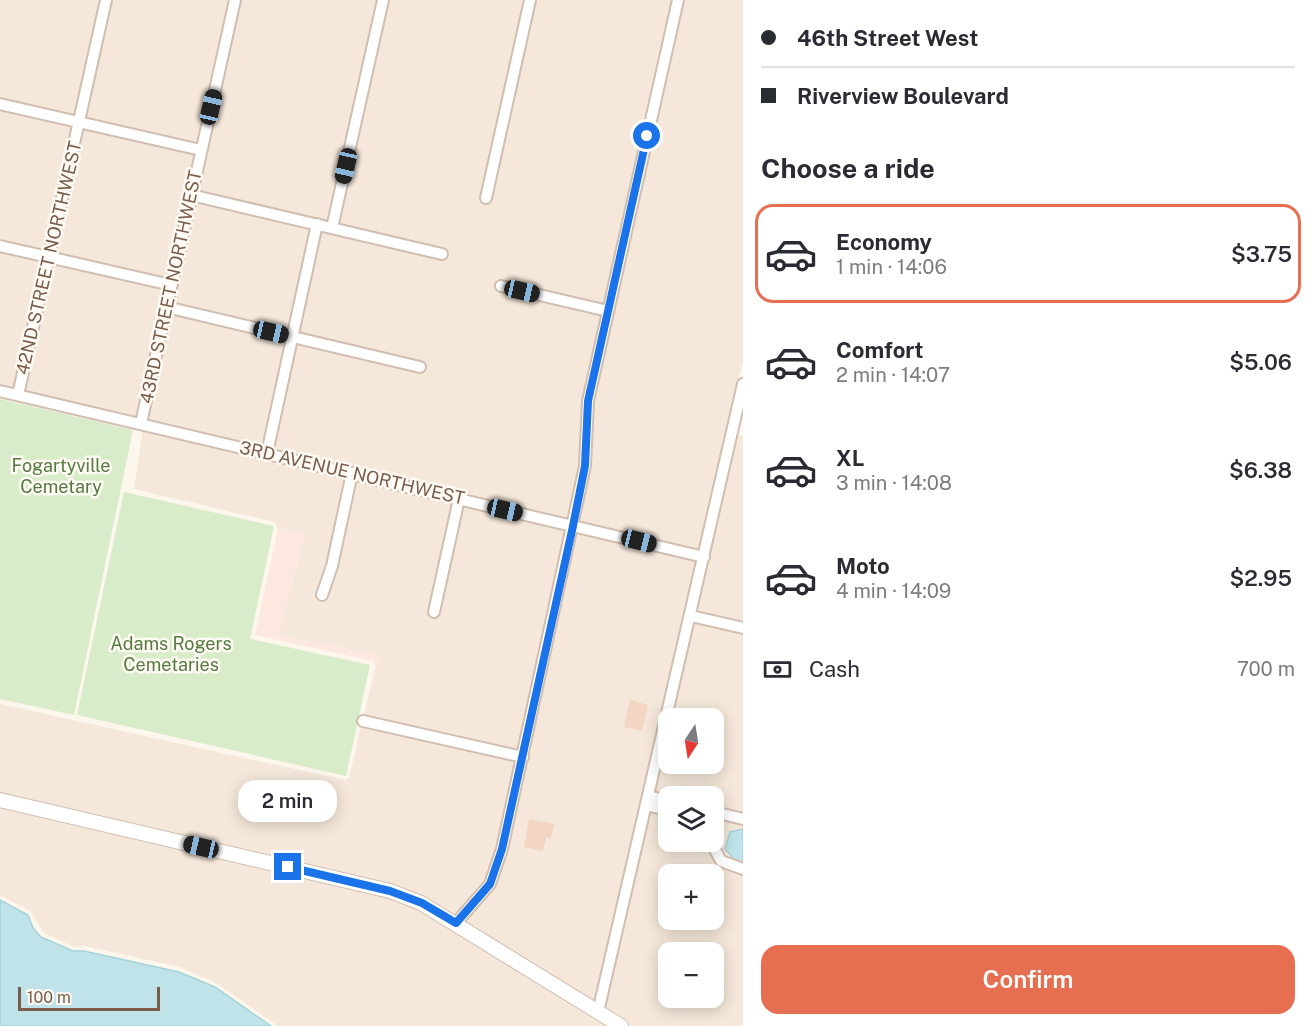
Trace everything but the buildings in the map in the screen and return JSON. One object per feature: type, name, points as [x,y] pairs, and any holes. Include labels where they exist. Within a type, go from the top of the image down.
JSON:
[{"type":"street","name":"42ND STREET NORTHWEST","points":[[18,395],[106,0]]},
{"type":"street","name":"43RD STREET NORTHWEST","points":[[141,423],[235,0]]},
{"type":"street","points":[[332,228],[382,0]]},
{"type":"street","points":[[486,198],[530,0]]},
{"type":"street","points":[[456,923],[484,893],[496,873],[585,466],[588,401],[678,0]]},
{"type":"street","points":[[0,104],[201,150]]},
{"type":"street","points":[[191,195],[442,254]]},
{"type":"street","points":[[267,453],[317,224]]},
{"type":"street","points":[[0,246],[171,285]]},
{"type":"street","points":[[501,286],[608,311]]},
{"type":"street","points":[[166,307],[420,367]]},
{"type":"street","points":[[598,1012],[704,557],[739,425],[743,384]]},
{"type":"street","name":"3RD AVENUE NORTHWEST","points":[[0,391],[704,557]]},
{"type":"street","points":[[322,595],[332,566],[352,473]]},
{"type":"street","points":[[434,612],[459,499]]},
{"type":"street","points":[[691,616],[743,628]]},
{"type":"street","points":[[363,720],[523,757]]},
{"type":"street","points":[[0,800],[390,891],[422,903],[621,1026]]},
{"type":"street","points":[[647,800],[658,800]]},
{"type":"street","points":[[647,800],[658,805]]},
{"type":"street","points":[[724,816],[743,819]]},
{"type":"street","points":[[716,852],[721,861],[743,869]]},
{"type":"shaded area","points":[[0,0],[101,0],[75,115],[0,98]]},
{"type":"shaded area","points":[[111,0],[230,0],[198,143],[85,117]]},
{"type":"shaded area","points":[[240,0],[378,0],[329,221],[197,191]]},
{"type":"shaded area","points":[[388,0],[525,0],[480,202],[489,204],[535,0],[673,0],[605,305],[497,279],[495,289],[602,316],[583,401],[580,466],[570,519],[273,449],[296,343],[423,373],[425,362],[298,332],[320,231],[445,260],[447,249],[338,224]]},
{"type":"shaded area","points":[[683,0],[743,0],[743,361],[701,550],[579,522],[590,466],[593,402]]},
{"type":"shaded area","points":[[0,109],[73,126],[45,251],[0,241]]},
{"type":"shaded area","points":[[83,128],[195,154],[168,279],[55,253]]},
{"type":"shaded area","points":[[195,202],[311,228],[288,330],[172,303]]},
{"type":"shaded area","points":[[0,252],[43,262],[14,388],[0,385]]},
{"type":"shaded area","points":[[53,264],[165,289],[137,417],[24,391]]},
{"type":"shaded area","points":[[170,313],[286,341],[263,446],[147,419]]},
{"type":"shaded area","points":[[143,429],[347,477],[327,565],[315,598],[324,602],[336,567],[356,480],[453,503],[429,617],[438,618],[463,505],[567,530],[519,750],[364,715],[380,655],[278,635],[305,534],[278,529],[275,522],[134,489]]},
{"type":"shaded area","points":[[737,435],[743,436],[743,622],[697,612]]},
{"type":"shaded area","points":[[278,529],[305,534],[278,635],[380,655],[364,715],[375,666],[373,661],[255,635]]},
{"type":"shaded area","points":[[577,532],[698,561],[664,708],[658,708],[658,733],[595,1004],[464,922],[488,896],[500,875]]},
{"type":"shaded area","points":[[694,622],[743,633],[743,813],[724,808],[724,786],[658,786],[658,792],[654,791],[658,774],[724,774],[724,708],[674,708]]},
{"type":"shaded area","points":[[0,704],[345,780],[349,778],[361,726],[517,761],[488,878],[455,916],[424,898],[0,795]]},
{"type":"shaded area","points":[[0,806],[389,896],[419,908],[611,1026],[278,1026],[216,983],[180,967],[85,946],[74,947],[44,933],[30,911],[0,895]]},
{"type":"shaded area","points":[[650,811],[658,813],[658,852],[708,852],[716,864],[658,864],[658,930],[724,930],[724,868],[743,875],[743,1026],[632,1026],[604,1009]]},
{"type":"shaded area","points":[[724,819],[743,824],[743,829],[730,832],[734,859],[743,864],[724,857],[721,852],[724,852]]},
{"type":"green space","name":"Fogartyville Cemetary","points":[[0,399],[133,430],[74,715],[0,699]]},
{"type":"green space","name":"Adams Rogers Cemetaries","points":[[124,492],[274,526],[250,639],[370,665],[346,776],[77,715]]},
{"type":"water","points":[[743,829],[743,863],[734,859],[725,849],[730,832]]},
{"type":"water","points":[[0,900],[28,915],[33,928],[41,937],[73,951],[84,951],[179,972],[215,987],[271,1026],[0,1026]]},
{"type":"route","points":[[288,867],[390,891],[422,903],[456,923],[484,893],[496,873],[573,526],[585,466],[588,401],[647,136]]}]
